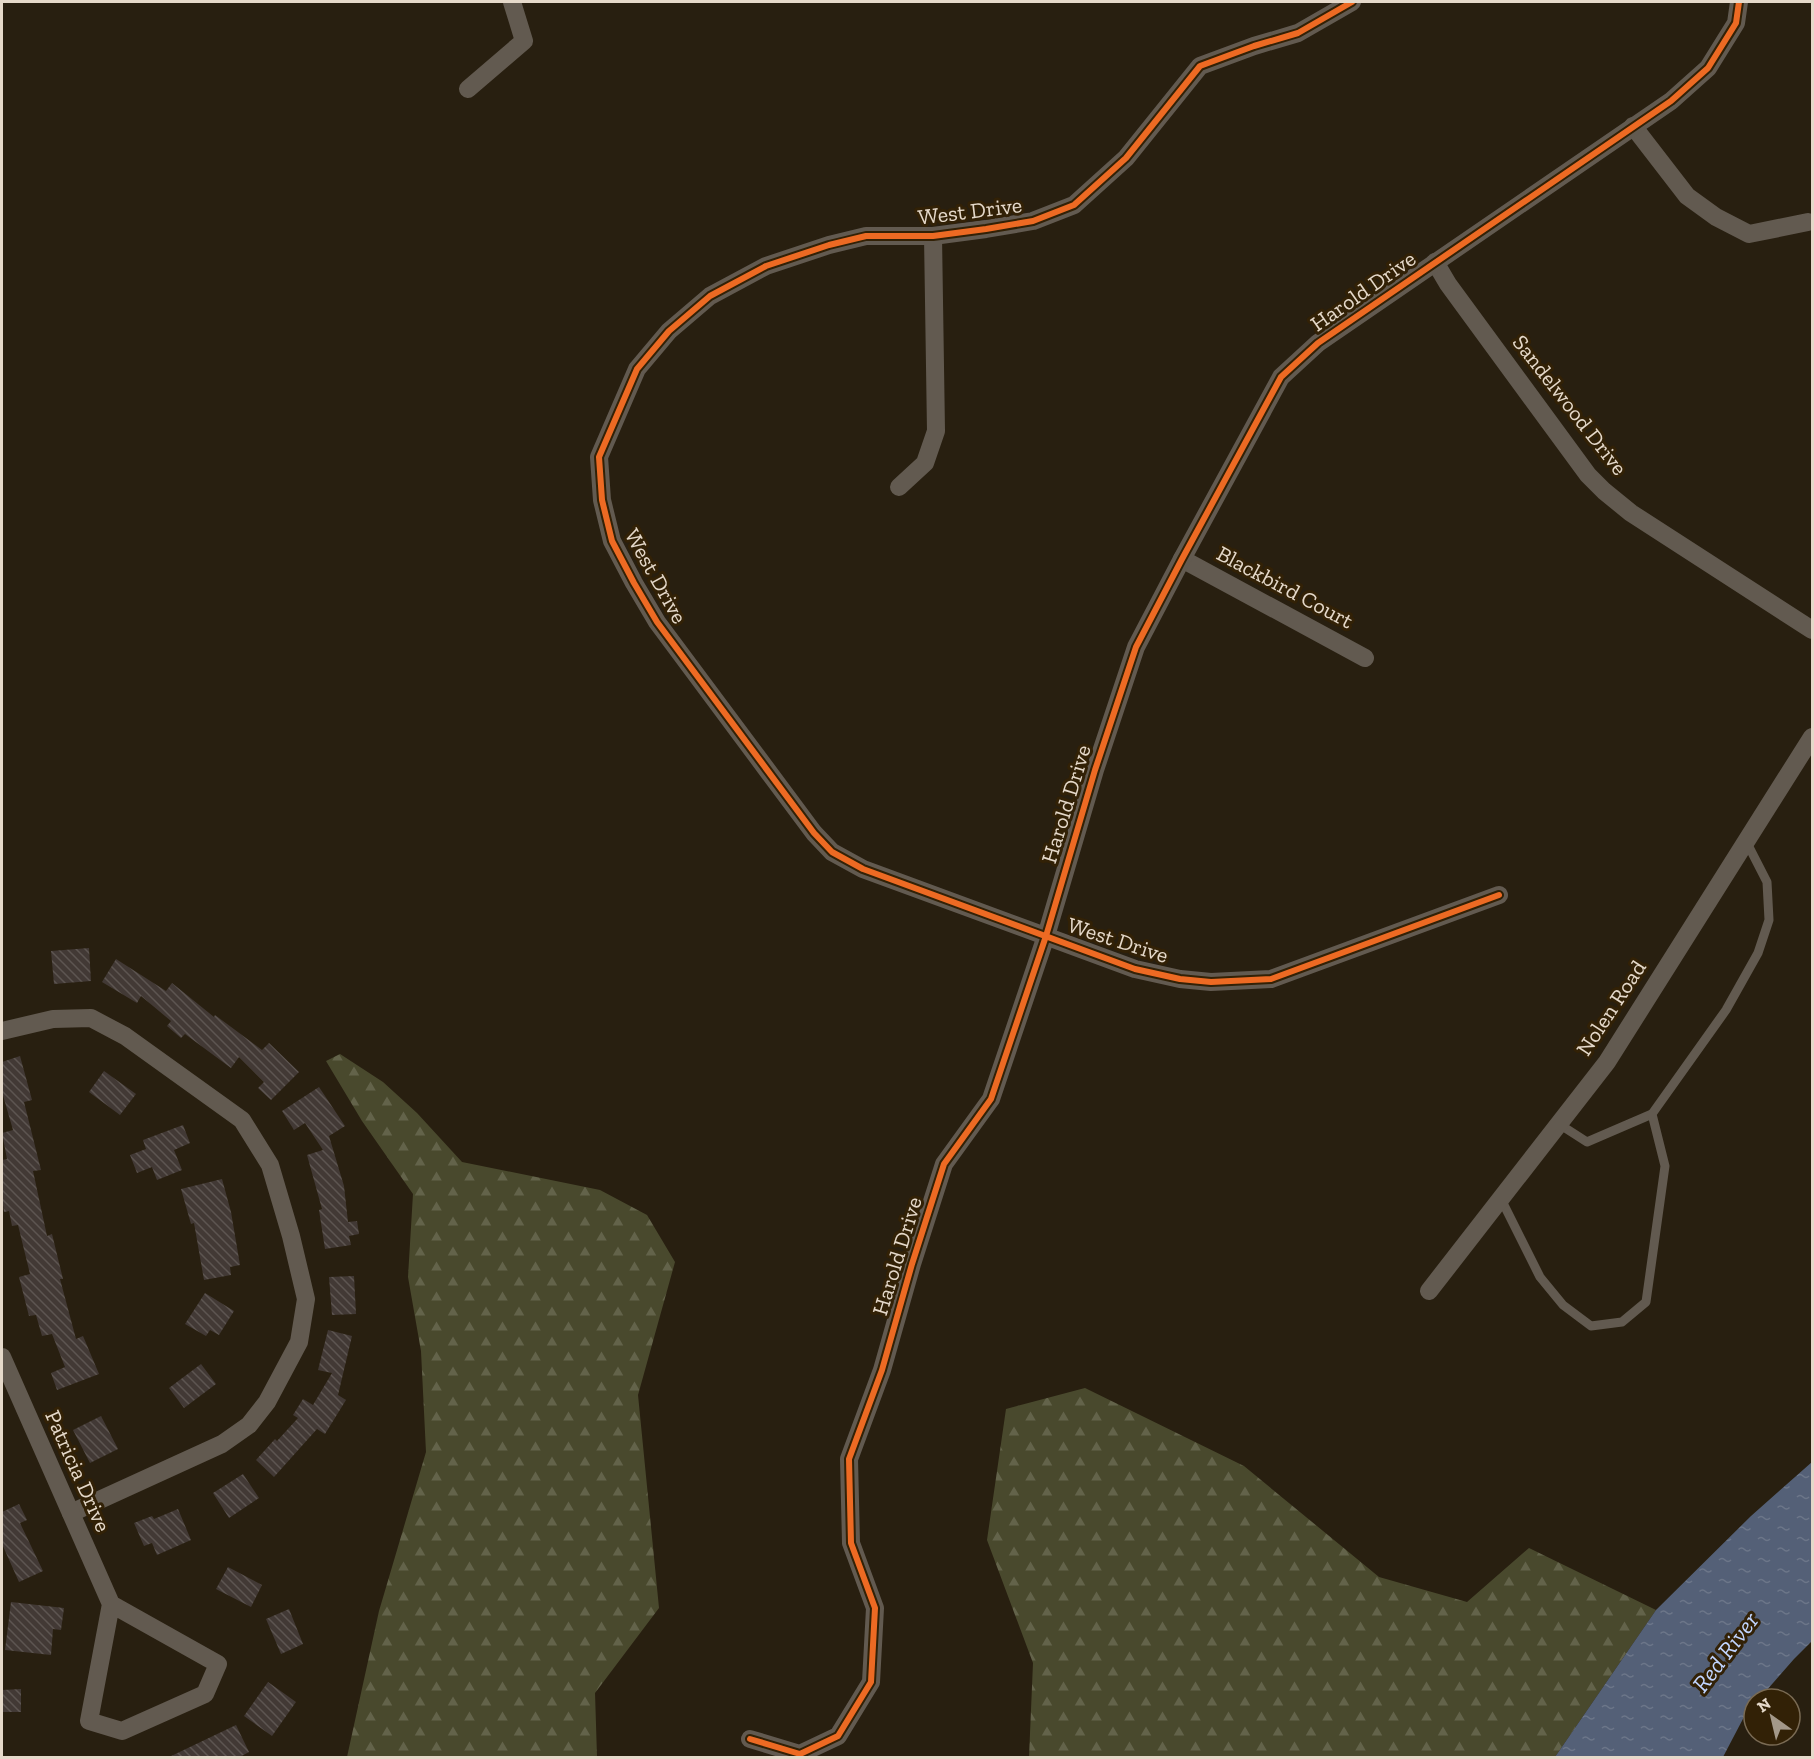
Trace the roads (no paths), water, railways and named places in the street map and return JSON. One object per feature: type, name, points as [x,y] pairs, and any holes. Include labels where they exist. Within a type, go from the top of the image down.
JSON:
[{"type":"street","points":[[468,88],[524,41],[512,2]]},
{"type":"street","name":"West Drive","points":[[1352,2],[1298,33],[1200,66],[1126,158],[1074,205],[1033,221],[933,236],[866,236],[829,245],[766,266],[710,296],[669,331],[638,369],[599,457],[602,500],[612,541],[657,622],[814,833],[832,852],[863,869],[1135,969],[1180,979],[1211,982],[1271,979],[1499,895]]},
{"type":"street","name":"Harold Drive","points":[[750,1739],[800,1754],[838,1736],[871,1682],[875,1608],[851,1543],[849,1459],[882,1370],[912,1264],[944,1164],[991,1099],[1046,936],[1095,770],[1136,647],[1281,377],[1318,343],[1671,100],[1708,68],[1736,23],[1739,2]]},
{"type":"street","points":[[1633,126],[1687,196],[1716,217],[1749,234],[1808,222]]},
{"type":"street","points":[[899,487],[925,463],[936,431],[933,236]]},
{"type":"street","name":"Sandelwood Drive","points":[[1435,262],[1448,284],[1588,475],[1604,491],[1631,513],[1812,630]]},
{"type":"street","name":"Blackbird Court","points":[[1182,559],[1365,658]]},
{"type":"street","name":"Nolen Road","points":[[1429,1291],[1607,1062],[1812,737]]},
{"type":"street","points":[[2,1031],[53,1019],[92,1018],[125,1036],[242,1120],[270,1165],[291,1236],[306,1299],[299,1342],[267,1402],[249,1425],[222,1444],[72,1513]]},
{"type":"street","name":"Patricia Drive","points":[[2,1358],[111,1604]]},
{"type":"street","points":[[111,1604],[218,1664],[205,1694],[122,1731],[89,1721],[111,1604]]},
{"type":"lane","points":[[1559,1124],[1587,1142],[1652,1113],[1726,1010],[1758,953],[1769,920],[1767,882],[1746,841]]},
{"type":"lane","points":[[1501,1199],[1540,1276],[1563,1305],[1591,1326],[1622,1322],[1646,1302],[1648,1290],[1665,1166],[1652,1113]]},
{"type":"water","name":"Red River","points":[[1812,1462],[1812,1641],[1770,1687],[1742,1687],[1742,1721],[1723,1757],[1555,1757],[1656,1610],[1751,1516]]}]
